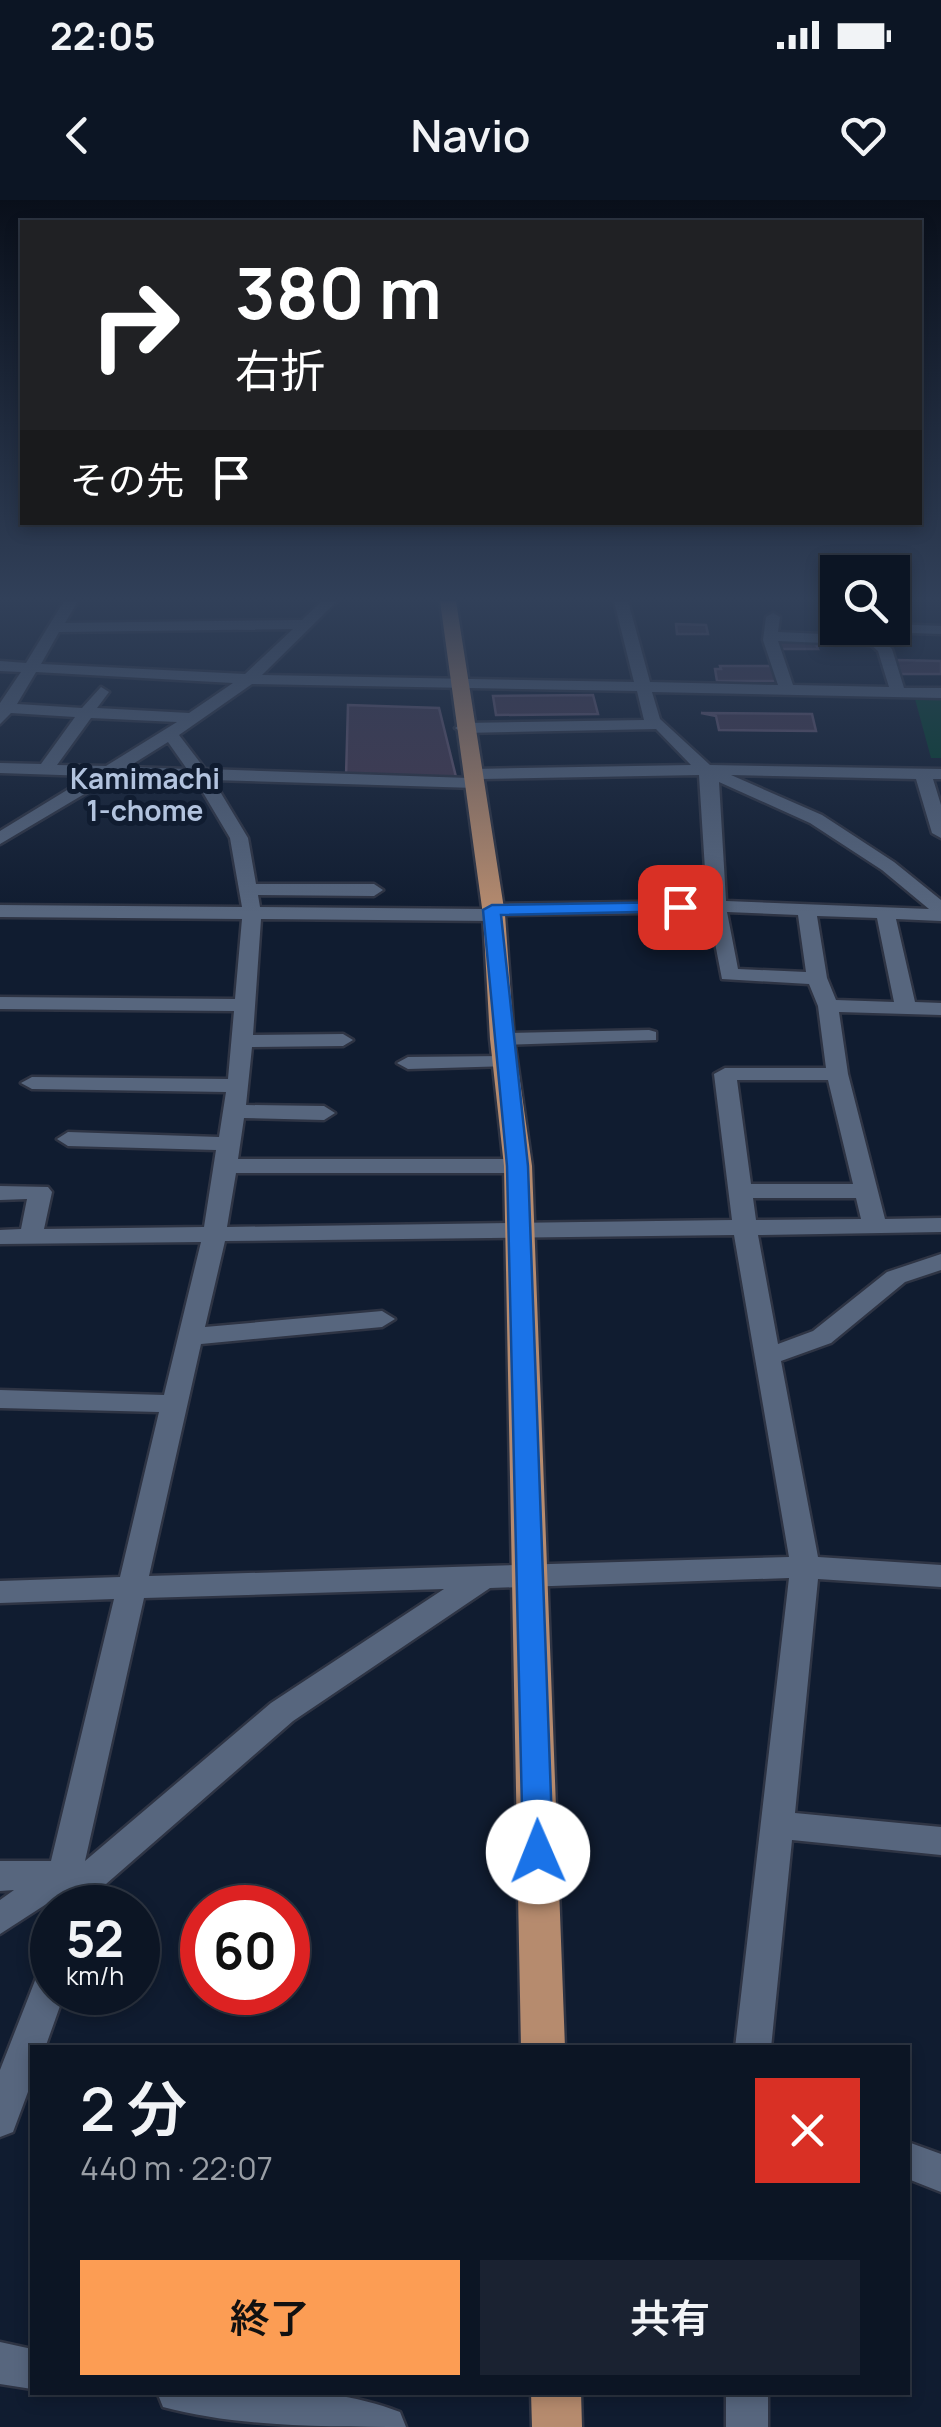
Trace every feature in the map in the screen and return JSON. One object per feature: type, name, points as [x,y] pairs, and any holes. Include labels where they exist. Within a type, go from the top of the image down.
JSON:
[{"type":"main road","points":[[460,705],[475,778],[493,913],[503,1050],[518,1166],[544,2045]]},
{"type":"main road","points":[[556,2395],[557,2427]]},
{"type":"street","points":[[46,769],[91,705]]},
{"type":"street","points":[[0,838],[170,734],[210,705]]},
{"type":"street","points":[[647,705],[653,724]]},
{"type":"street","points":[[2,711],[190,718]]},
{"type":"street","points":[[463,728],[660,724],[710,779],[717,906],[729,976],[816,978]]},
{"type":"street","points":[[79,1885],[135,1586],[229,1155],[252,912],[239,838],[222,804],[170,734]]},
{"type":"street","points":[[0,768],[475,778],[705,770],[932,774],[941,833]]},
{"type":"street","points":[[705,770],[816,819],[888,866],[941,912]]},
{"type":"street","points":[[0,825],[20,826]]},
{"type":"street","points":[[247,889],[374,890]]},
{"type":"street","points":[[0,910],[493,913],[717,906],[941,912]]},
{"type":"street","points":[[807,909],[816,978],[828,1006],[837,1074],[876,1227]]},
{"type":"street","points":[[885,912],[906,1008]]},
{"type":"street","points":[[0,1002],[242,1005]]},
{"type":"street","points":[[828,1006],[941,1009]]},
{"type":"street","points":[[408,1062],[650,1036]]},
{"type":"street","points":[[240,1041],[343,1040]]},
{"type":"street","points":[[754,2045],[805,1567],[745,1228],[725,1074],[837,1074]]},
{"type":"street","points":[[32,1084],[238,1086]]},
{"type":"street","points":[[235,1112],[324,1113]]},
{"type":"street","points":[[68,1139],[229,1155],[518,1166]]},
{"type":"street","points":[[740,1192],[866,1190]]},
{"type":"street","points":[[0,1193],[40,1192],[31,1237]]},
{"type":"street","points":[[0,1237],[941,1226]]},
{"type":"street","points":[[767,1357],[822,1337],[896,1277],[941,1262]]},
{"type":"street","points":[[192,1336],[247,1336],[313,1322],[382,1318]]},
{"type":"street","points":[[0,1398],[176,1404]]},
{"type":"street","points":[[0,1592],[805,1567],[941,1576]]},
{"type":"street","points":[[0,1918],[79,1874],[282,1712],[483,1578]]},
{"type":"street","points":[[776,1825],[941,1841]]},
{"type":"street","points":[[0,1876],[79,1874]]},
{"type":"street","points":[[0,2119],[39,2015]]},
{"type":"street","points":[[910,2162],[941,2173]]},
{"type":"street","points":[[0,2363],[30,2369]]},
{"type":"street","points":[[188,2395],[259,2417],[385,2427]]},
{"type":"street","points":[[747,2427],[748,2395]]},
{"type":"green space","points":[[917,705],[941,705],[941,758],[931,758]]},
{"type":"building","points":[[348,705],[439,708],[456,777],[346,777]]},
{"type":"building","points":[[494,705],[596,705],[598,714],[496,715]]},
{"type":"building","points":[[701,713],[812,714],[816,731],[719,730],[716,716]]},
{"type":"district","name":"Kamimachi 1-chome","points":[[145,795]]},
{"type":"route","points":[[538,1852],[518,1166],[492,910],[680,907]]}]
